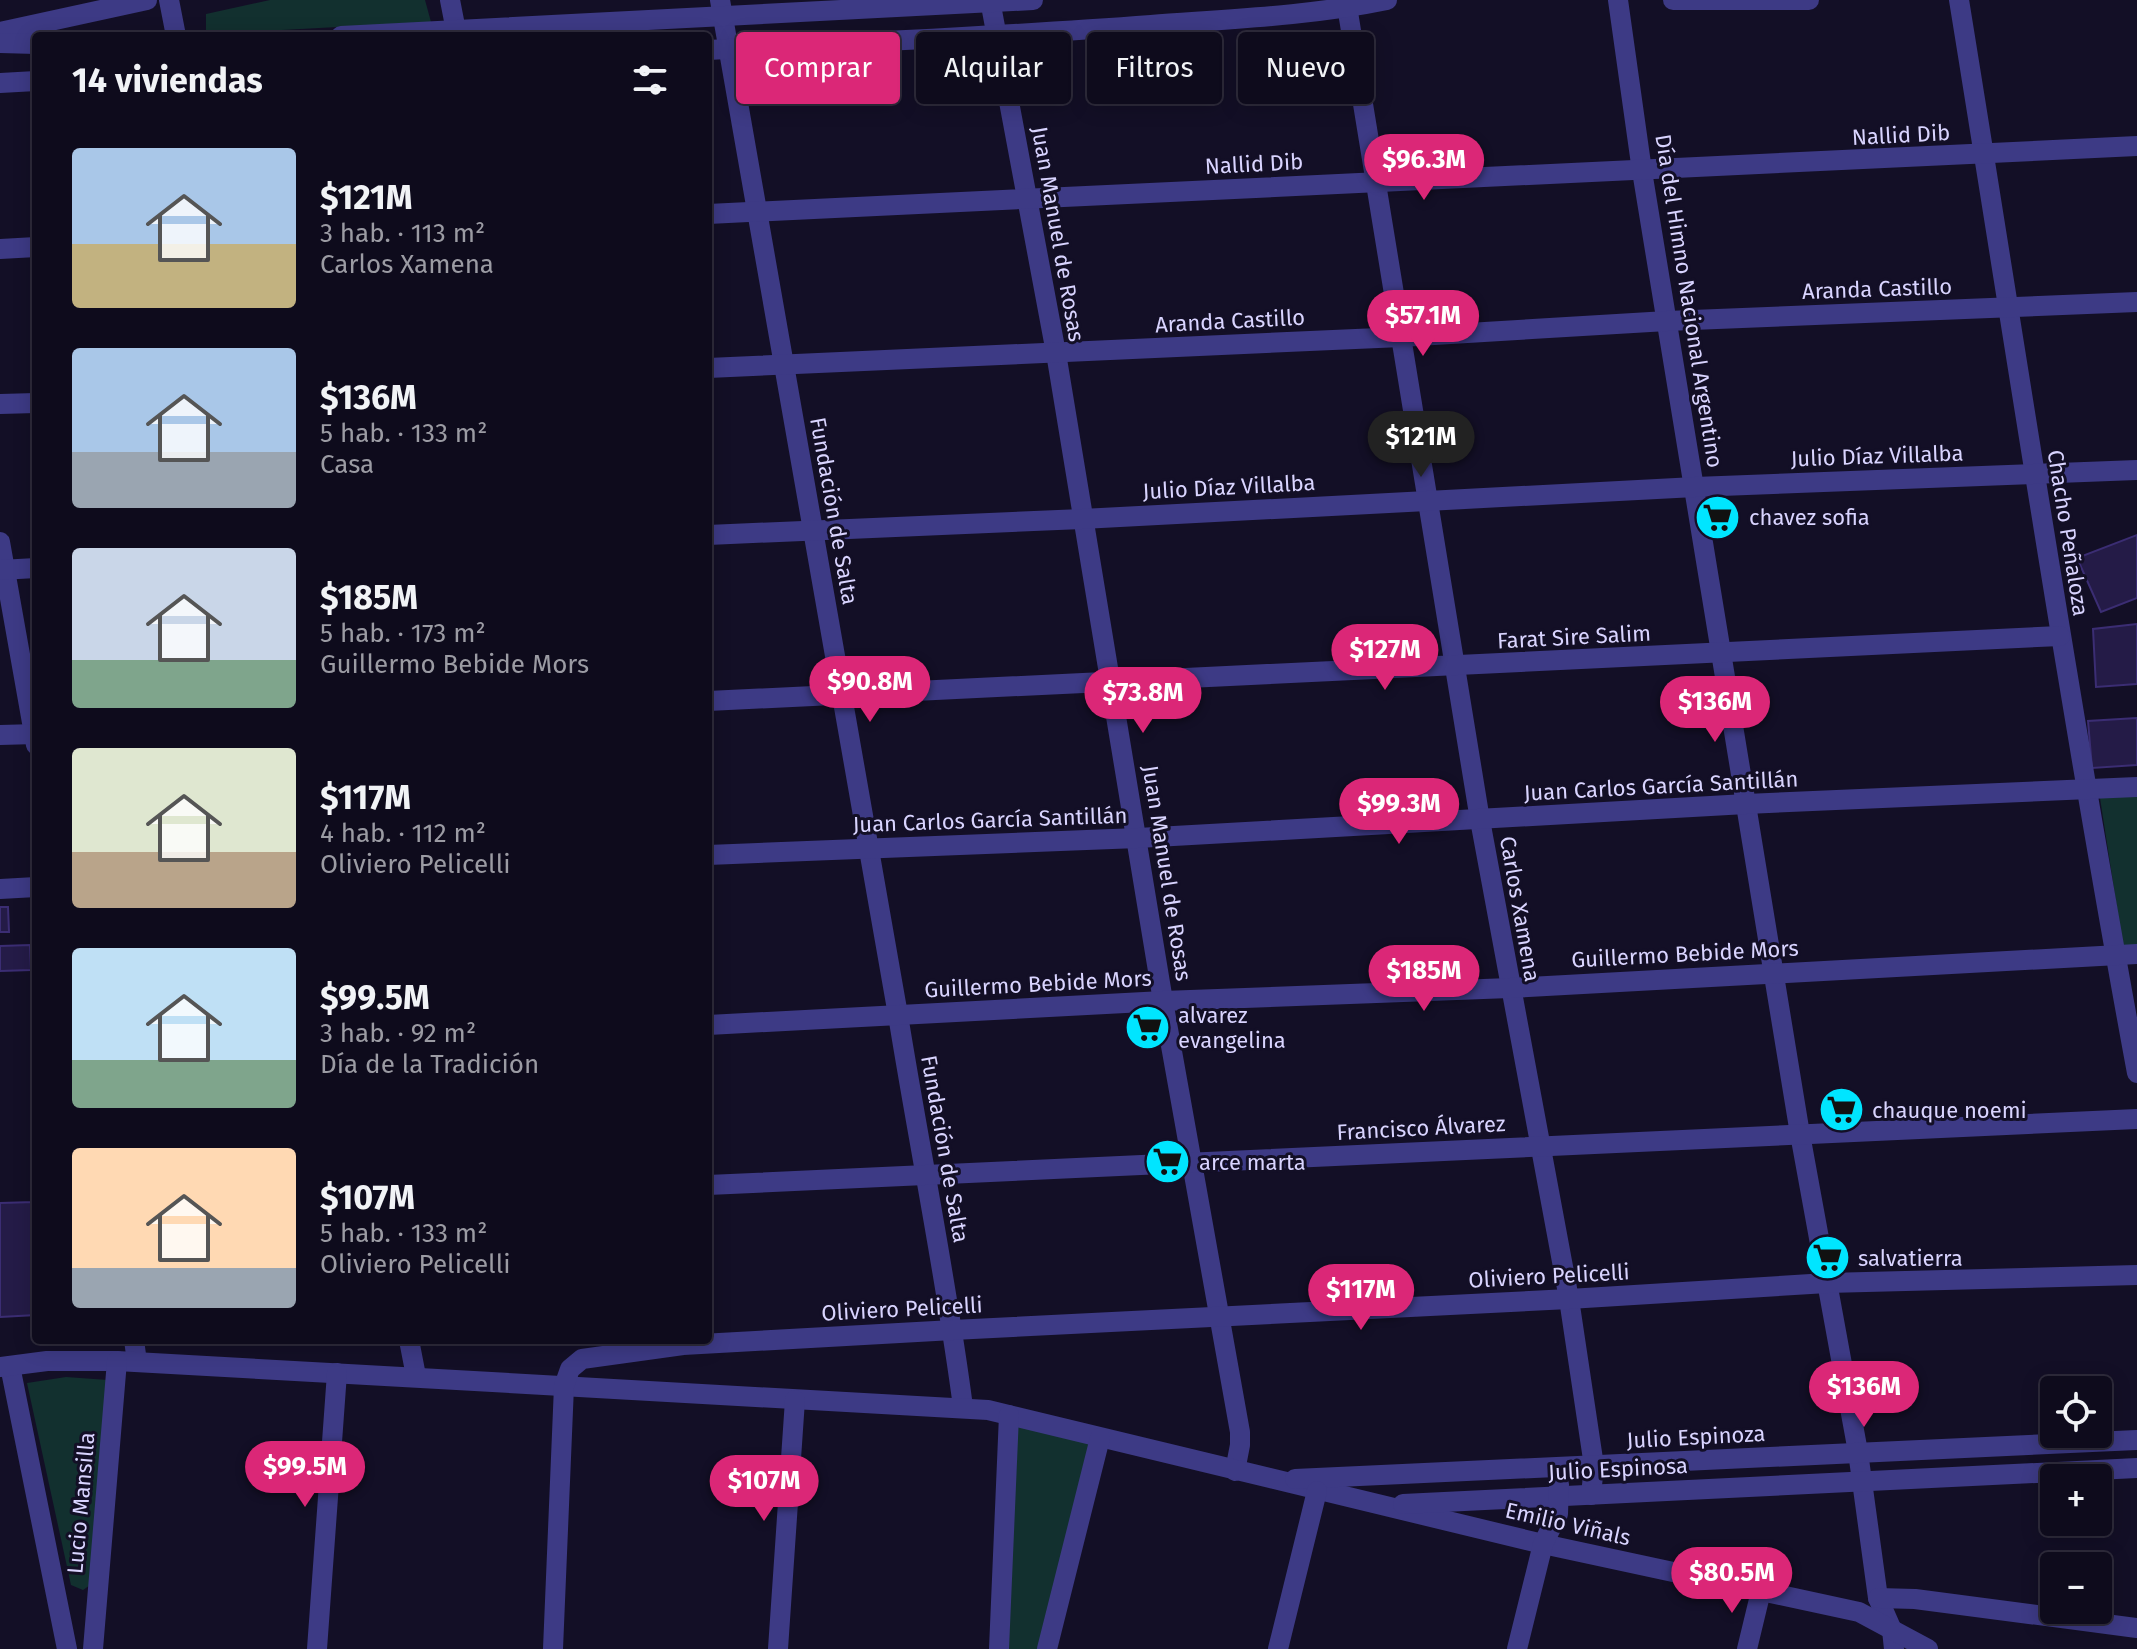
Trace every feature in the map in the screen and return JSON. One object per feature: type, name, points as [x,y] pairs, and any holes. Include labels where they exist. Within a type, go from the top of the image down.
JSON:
[{"type":"street","points":[[0,32],[147,0]]},
{"type":"street","points":[[169,0],[175,32]]},
{"type":"street","points":[[450,0],[456,32]]},
{"type":"street","points":[[467,32],[721,8],[1033,0]]},
{"type":"street","points":[[1042,32],[1387,0]]},
{"type":"street","name":"Día del Himno Nacional Argentino","points":[[1618,0],[1642,171],[1800,1134],[1858,1452],[1878,1598],[1893,1640]]},
{"type":"street","points":[[1673,0],[1809,0]]},
{"type":"street","name":"Chacho Peñaloza","points":[[1959,0],[2060,636],[2137,1073]]},
{"type":"street","name":"Juan Manuel de Rosas","points":[[991,2],[997,32]]},
{"type":"street","name":"Carlos Xamena","points":[[1347,4],[1480,820],[1569,1299],[1594,1466],[1591,1495]]},
{"type":"street","name":"Fundación de Salta","points":[[721,8],[718,49],[756,212],[784,366],[953,1330],[963,1407]]},
{"type":"street","points":[[718,49],[916,40]]},
{"type":"street","points":[[0,43],[32,44]]},
{"type":"street","points":[[0,83],[32,81]]},
{"type":"street","name":"Juan Manuel de Rosas","points":[[1010,104],[1056,353],[1163,1001],[1240,1432],[1235,1471]]},
{"type":"street","name":"Nallid Dib","points":[[712,214],[2137,146]]},
{"type":"street","points":[[0,249],[32,247]]},
{"type":"street","name":"Aranda Castillo","points":[[712,368],[1401,337],[1667,321],[2137,302]]},
{"type":"street","points":[[0,404],[32,403]]},
{"type":"street","name":"Julio Díaz Villalba","points":[[712,535],[1695,487],[2137,470]]},
{"type":"street","points":[[0,542],[32,721]]},
{"type":"street","points":[[3,570],[32,568]]},
{"type":"street","name":"Farat Sire Salim","points":[[712,701],[2060,636]]},
{"type":"street","points":[[0,735],[32,737]]},
{"type":"street","name":"Juan Carlos García Santillán","points":[[712,855],[1138,838],[1746,804],[2137,787]]},
{"type":"street","points":[[0,889],[32,887]]},
{"type":"street","name":"Guillermo Bebide Mors","points":[[712,1025],[1163,1001],[1510,988],[2137,954]]},
{"type":"street","name":"Francisco Álvarez","points":[[712,1185],[2137,1119]]},
{"type":"street","name":"Oliviero Pelicelli","points":[[712,1341],[1569,1299],[1827,1283],[2137,1275]]},
{"type":"street","name":"Lucio Mansilla","points":[[93,1649],[127,1361],[133,1344]]},
{"type":"street","points":[[410,1344],[416,1376]]},
{"type":"street","name":"Oliviero Pelicelli","points":[[564,1386],[570,1369],[582,1359],[670,1344]]},
{"type":"street","points":[[67,1649],[5,1366],[47,1361],[127,1361],[963,1407],[1009,1415],[1379,1505]]},
{"type":"street","points":[[317,1649],[337,1373]]},
{"type":"street","points":[[553,1649],[564,1386]]},
{"type":"street","points":[[778,1649],[795,1400]]},
{"type":"street","points":[[999,1649],[1009,1415]]},
{"type":"street","points":[[1047,1649],[1100,1438]]},
{"type":"street","name":"Julio Espinoza","points":[[1594,1466],[2137,1440]]},
{"type":"street","name":"Julio Espinosa","points":[[1271,1480],[1594,1466]]},
{"type":"street","points":[[1517,1649],[1543,1544],[1558,1514],[1559,1468]]},
{"type":"street","points":[[1861,1481],[2137,1468]]},
{"type":"street","name":"Julio Espinosa","points":[[1379,1505],[1861,1481]]},
{"type":"street","points":[[1278,1649],[1317,1491]]},
{"type":"street","name":"Emilio Viñals","points":[[1379,1505],[1859,1612],[1893,1640],[1928,1649]]},
{"type":"street","points":[[1747,1649],[1761,1591]]},
{"type":"street","points":[[1878,1598],[1915,1599],[2137,1628]]},
{"type":"green space","points":[[270,0],[425,0],[431,22],[206,32],[206,14]]},
{"type":"green space","points":[[2137,796],[2137,947],[2123,947],[2100,798]]},
{"type":"green space","points":[[66,1377],[108,1380],[93,1583],[83,1590],[71,1585],[27,1383]]},
{"type":"green space","points":[[1009,1415],[1100,1438],[1047,1649],[1000,1649]]},
{"type":"building","points":[[2137,535],[2137,598],[2101,612],[2077,558]]},
{"type":"building","points":[[2137,624],[2137,684],[2096,687],[2093,629]]},
{"type":"building","points":[[2137,718],[2137,765],[2092,768],[2088,721]]},
{"type":"building","points":[[0,907],[8,907],[9,932],[0,932]]},
{"type":"building","points":[[30,945],[31,970],[0,971],[0,946]]},
{"type":"building","points":[[32,1202],[32,1315],[0,1317],[0,1203]]},
{"type":"place","name":"chavez sofia","points":[[1718,517]]},
{"type":"place","name":"alvarez evangelina","points":[[1147,1028]]},
{"type":"place","name":"chauque noemi","points":[[1841,1110]]},
{"type":"place","name":"arce marta","points":[[1168,1162]]},
{"type":"place","name":"salvatierra","points":[[1827,1258]]}]
